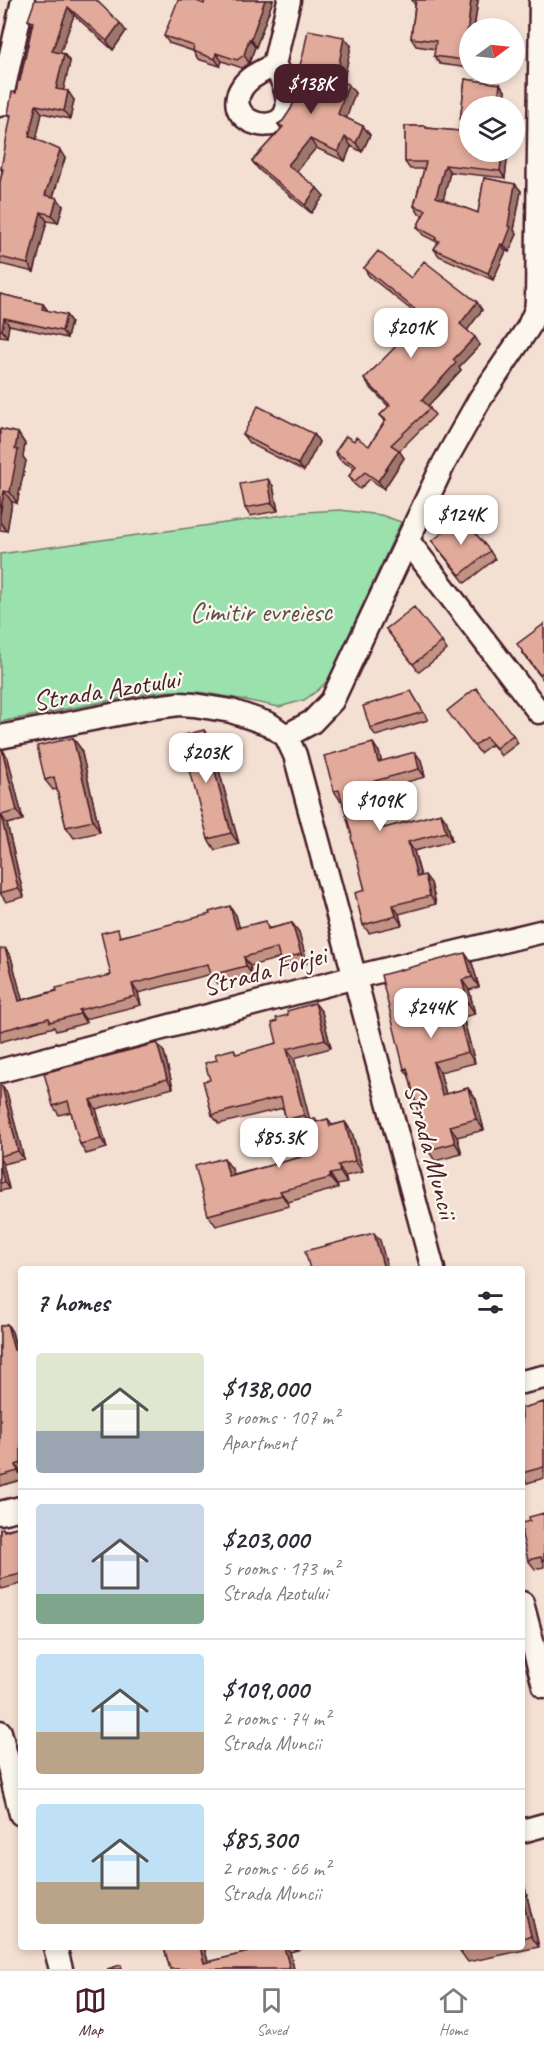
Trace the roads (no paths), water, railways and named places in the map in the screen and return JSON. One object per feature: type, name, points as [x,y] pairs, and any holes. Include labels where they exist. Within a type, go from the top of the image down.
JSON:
[{"type":"street","points":[[0,105],[23,0]]},
{"type":"street","points":[[274,65],[289,0]]},
{"type":"street","points":[[286,736],[312,722],[332,701],[461,430],[528,328],[536,310],[541,0]]},
{"type":"street","points":[[408,541],[539,712]]},
{"type":"street","name":"Strada Azotului","points":[[0,737],[179,704],[231,711],[269,723],[286,736]]},
{"type":"street","name":"Strada Muncii","points":[[286,736],[295,755],[432,1266]]},
{"type":"street","name":"Strada Forjei","points":[[0,1071],[354,977],[544,931]]},
{"type":"street","points":[[525,1381],[544,1377]]},
{"type":"street","points":[[0,1513],[18,1509]]},
{"type":"street","points":[[525,1614],[544,1686]]},
{"type":"street","points":[[0,1732],[18,1802]]},
{"type":"street","points":[[525,1830],[544,1825]]},
{"type":"park label","name":"Cimitir evreiesc","points":[[261,611]]}]
